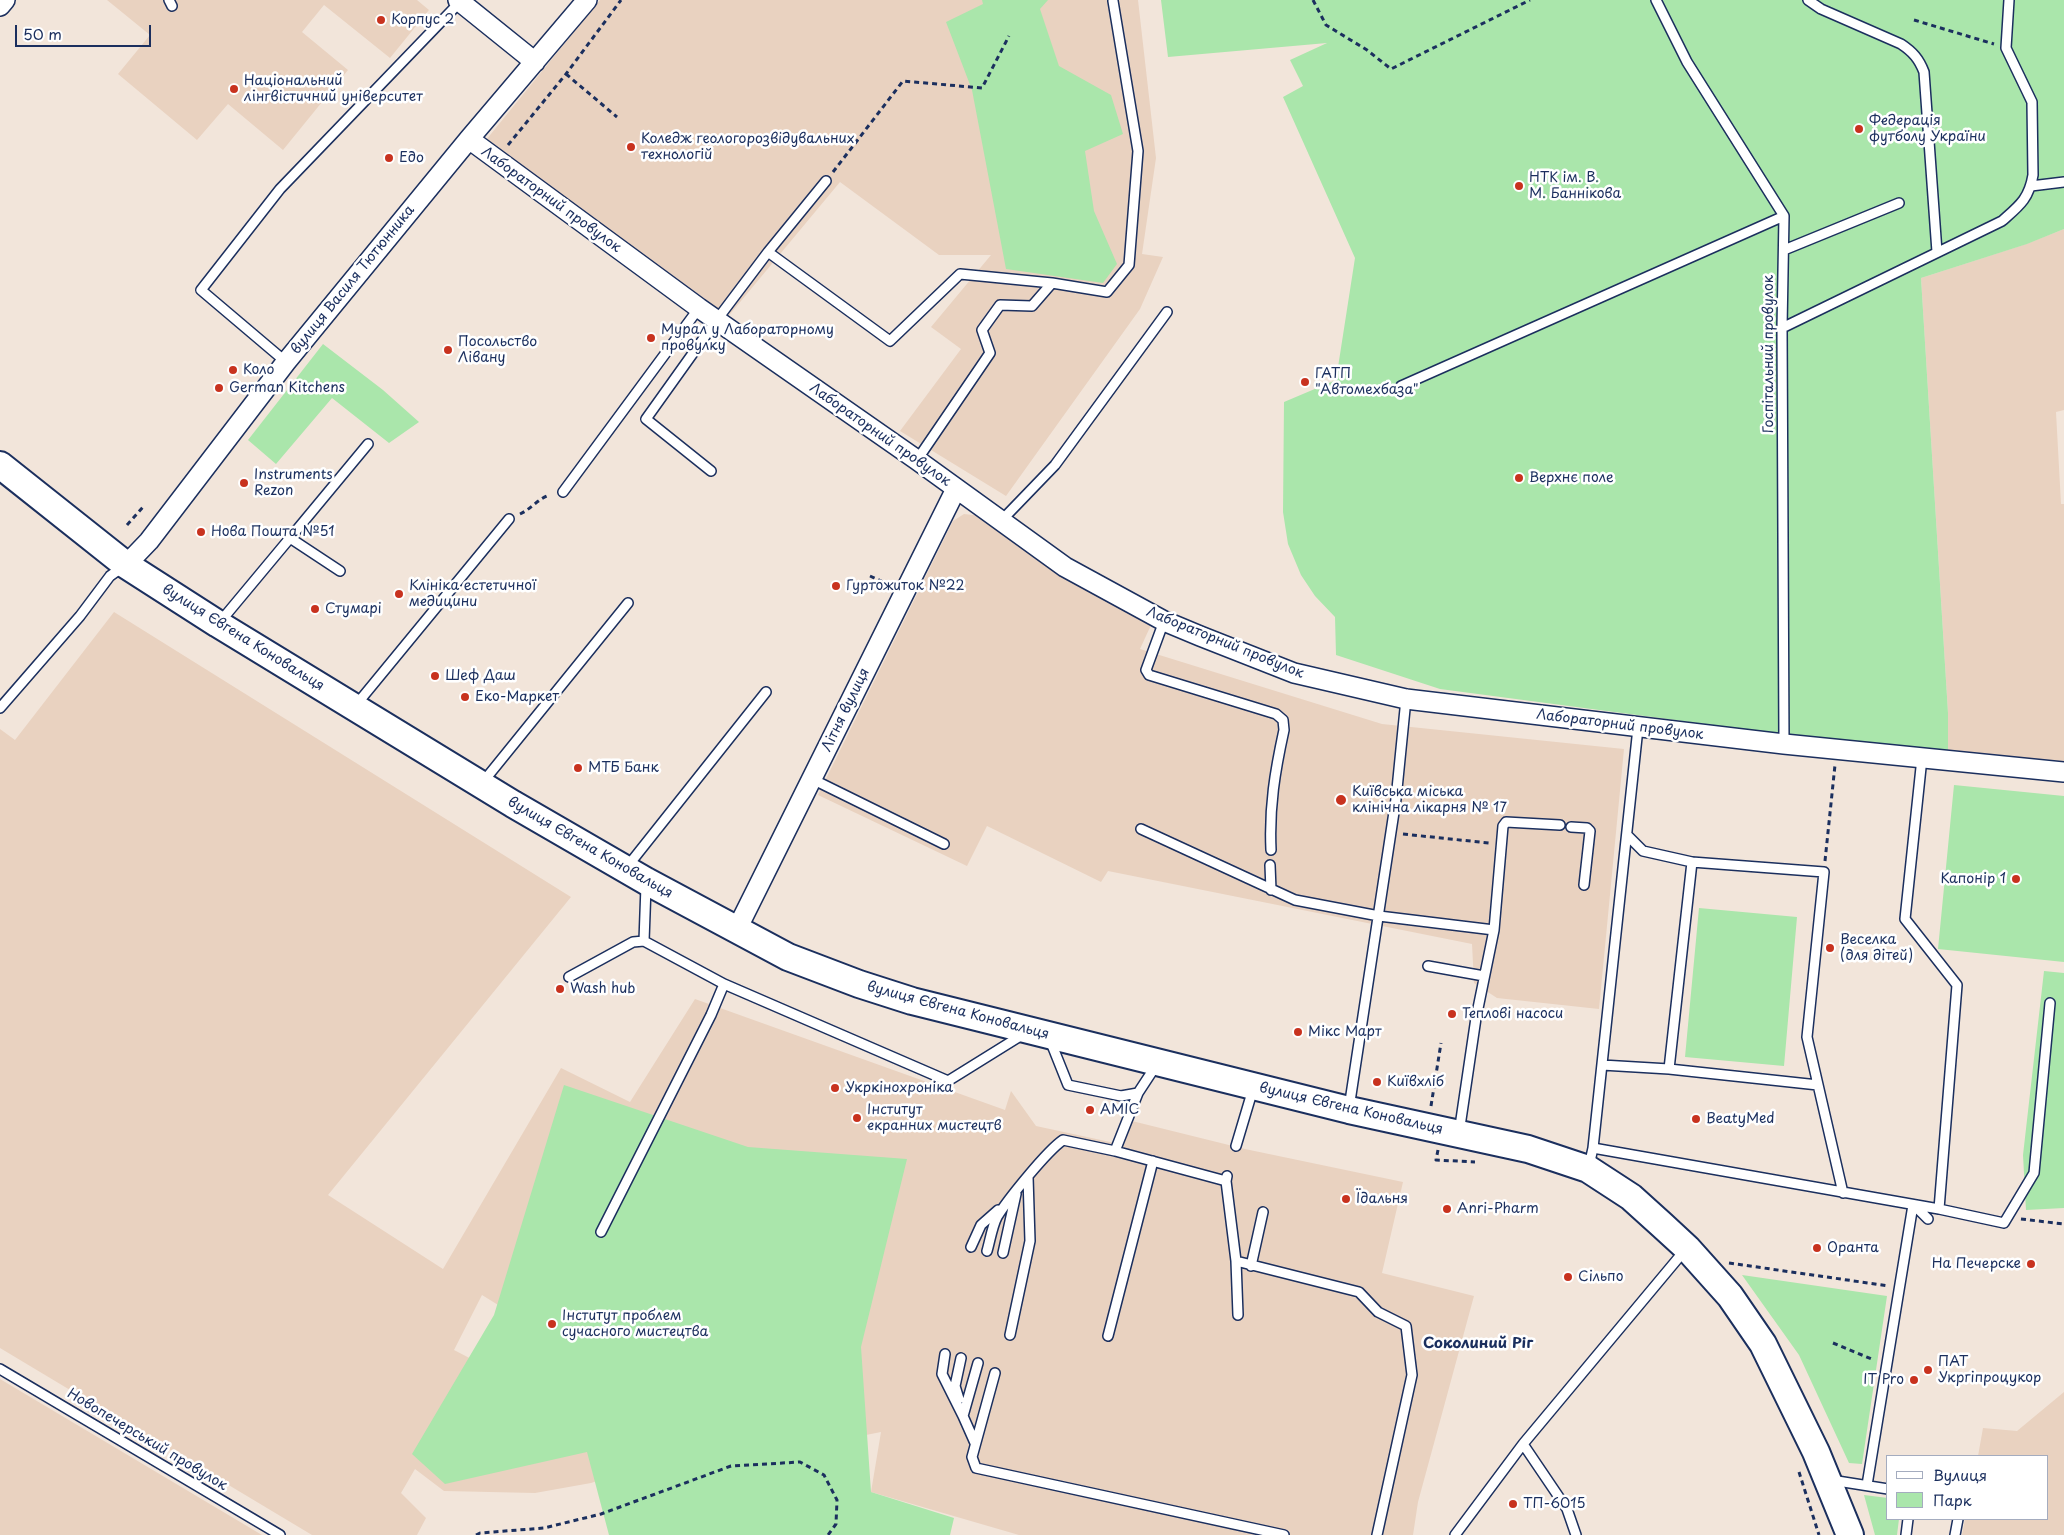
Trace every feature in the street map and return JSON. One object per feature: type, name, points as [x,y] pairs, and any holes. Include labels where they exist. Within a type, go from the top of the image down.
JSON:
[{"type":"main road","name":"вулиця Євгена Коновальця","points":[[0,465],[126,565],[218,624],[635,875],[736,931],[788,957],[859,984],[912,1001],[1158,1063],[1459,1135],[1528,1149],[1590,1158],[1687,1248],[1730,1296],[1763,1344],[1816,1452],[1850,1535]]},
{"type":"street","points":[[0,6],[5,0]]},
{"type":"street","name":"вулиця Василя Тютюнника","points":[[126,565],[149,540],[286,362],[469,139],[587,0]]},
{"type":"street","points":[[459,1],[534,62]]},
{"type":"street","name":"Лабораторний провулок","points":[[469,139],[716,321],[917,460],[1065,567],[1164,621],[1294,673],[1406,699],[1638,728],[2064,772]]},
{"type":"street","name":"Літня вулиця","points":[[736,931],[956,489]]},
{"type":"lane","points":[[1401,386],[1784,216],[1687,62],[1656,0]]},
{"type":"lane","points":[[1808,0],[1821,9],[1901,44],[1912,51],[1919,60],[1924,72],[1937,252]]},
{"type":"lane","points":[[1782,328],[2002,221],[2023,202],[2031,186],[2033,175],[2032,102],[2006,48],[2008,0]]},
{"type":"lane","points":[[286,362],[201,290],[280,189],[459,1]]},
{"type":"lane","points":[[768,252],[890,341],[960,274],[1052,283],[1107,292],[1129,265],[1138,151],[1114,1]]},
{"type":"lane","points":[[711,471],[646,419],[768,252],[826,181]]},
{"type":"lane","points":[[2031,186],[2064,182]]},
{"type":"lane","points":[[1784,250],[1899,203]]},
{"type":"lane","name":"Госпітальний провулок","points":[[1784,216],[1782,328],[1784,744]]},
{"type":"lane","points":[[917,460],[990,354],[982,330],[1000,306],[1032,306],[1052,283]]},
{"type":"lane","points":[[563,492],[699,308]]},
{"type":"lane","points":[[1001,521],[1055,465],[1167,312]]},
{"type":"lane","points":[[218,624],[368,444]]},
{"type":"lane","points":[[354,707],[509,519]]},
{"type":"lane","points":[[290,538],[340,571]]},
{"type":"lane","points":[[0,708],[80,616],[110,576],[126,565]]},
{"type":"lane","points":[[481,784],[628,603]]},
{"type":"lane","points":[[1164,621],[1146,670],[1149,675],[1276,714],[1283,720],[1284,730],[1272,786],[1269,819],[1270,850]]},
{"type":"lane","points":[[644,941],[635,875],[644,848],[766,692]]},
{"type":"lane","points":[[1349,1110],[1379,916],[1396,793],[1406,699]]},
{"type":"lane","points":[[1638,728],[1602,1065],[1590,1158],[1843,1193],[1939,1209],[2004,1224],[2034,1173],[2050,1003]]},
{"type":"lane","points":[[1922,758],[1905,919],[1957,985],[1939,1209]]},
{"type":"lane","points":[[812,778],[944,844]]},
{"type":"lane","points":[[1459,1135],[1476,1018],[1494,930],[1503,826],[1506,822],[1560,825]]},
{"type":"lane","points":[[1571,827],[1587,828],[1590,831],[1584,885]]},
{"type":"lane","points":[[1141,829],[1295,900],[1379,916],[1494,930]]},
{"type":"lane","points":[[1627,835],[1643,851],[1692,862],[1824,872],[1807,1037],[1843,1193]]},
{"type":"lane","points":[[1669,1069],[1692,862]]},
{"type":"lane","points":[[1270,865],[1271,890]]},
{"type":"lane","points":[[569,977],[633,942],[644,941],[724,984],[948,1081],[1039,1033],[1068,1085],[1121,1096],[1138,1093]]},
{"type":"lane","points":[[1428,966],[1484,976]]},
{"type":"lane","points":[[601,1232],[711,1015],[724,984]]},
{"type":"lane","points":[[1115,1152],[1138,1093],[1158,1063]]},
{"type":"lane","points":[[1602,1065],[1669,1069],[1818,1085]]},
{"type":"lane","points":[[1236,1146],[1254,1086]]},
{"type":"lane","points":[[987,1251],[997,1218],[1028,1177],[1056,1144],[1063,1140],[1227,1179],[1236,1261],[1238,1315]]},
{"type":"lane","points":[[1108,1336],[1153,1161]]},
{"type":"lane","points":[[1010,1335],[1030,1241],[1028,1177]]},
{"type":"lane","points":[[970,1247],[982,1225],[1016,1193]]},
{"type":"lane","points":[[1003,1253],[1016,1193]]},
{"type":"lane","points":[[1913,1205],[1928,1218]]},
{"type":"lane","points":[[1866,1485],[1913,1205]]},
{"type":"lane","points":[[1251,1266],[1263,1212]]},
{"type":"lane","points":[[1455,1535],[1523,1444],[1687,1248]]},
{"type":"lane","points":[[1236,1261],[1359,1292],[1378,1312],[1406,1326],[1412,1375],[1377,1535]]},
{"type":"lane","points":[[945,1354],[942,1374],[975,1443]]},
{"type":"lane","points":[[960,1358],[955,1386],[963,1416]]},
{"type":"lane","points":[[963,1416],[978,1363]]},
{"type":"lane","name":"Новопечерський провулок","points":[[0,1369],[280,1535]]},
{"type":"lane","points":[[995,1373],[972,1457],[976,1468],[1284,1535]]},
{"type":"lane","points":[[1523,1444],[1567,1509],[1576,1535]]},
{"type":"lane","points":[[1827,1479],[1886,1489]]},
{"type":"lane","points":[[1906,1535],[1908,1520]]},
{"type":"lane","points":[[1955,1535],[1958,1520]]},
{"type":"path","points":[[507,146],[566,74],[621,0]]},
{"type":"path","points":[[1313,0],[1326,25],[1367,50],[1391,69],[1530,0]]},
{"type":"path","points":[[1914,20],[2006,48]]},
{"type":"path","points":[[826,181],[903,80],[982,88],[1009,36]]},
{"type":"path","points":[[566,74],[617,117]]},
{"type":"path","points":[[509,519],[530,509],[544,497],[563,492]]},
{"type":"path","points":[[127,525],[144,506]]},
{"type":"path","points":[[1824,872],[1837,749]]},
{"type":"path","points":[[1389,833],[1502,844]]},
{"type":"path","points":[[1430,1109],[1441,1043]]},
{"type":"path","points":[[1436,1160],[1484,1162]]},
{"type":"path","points":[[2026,1220],[2064,1224]]},
{"type":"path","points":[[1726,1263],[1899,1287]]},
{"type":"path","points":[[1833,1343],[1886,1364]]},
{"type":"path","points":[[476,1535],[480,1533],[544,1528],[601,1514],[731,1466],[800,1462],[824,1475],[837,1500],[836,1524],[828,1535]]},
{"type":"path","points":[[1795,1464],[1819,1535]]},
{"type":"shaded area","name":"Національний лінгвістичний університет","points":[[107,0],[417,0],[429,10],[390,58],[324,5],[302,32],[348,70],[283,150],[228,104],[197,140],[118,74],[150,35]]},
{"type":"shaded area","points":[[600,0],[1138,0],[1156,158],[1142,254],[1163,257],[1140,309],[1006,496],[900,431],[961,349],[931,327],[991,255],[939,255],[840,182],[726,319],[486,140]]},
{"type":"shaded area","points":[[2064,229],[2064,410],[2056,412],[2061,504],[2064,504],[2064,766],[1948,756],[1948,713],[1921,278],[2026,244]]},
{"type":"shaded area","name":"Київська міська клінічна лікарня № 17","points":[[964,514],[981,516],[1084,589],[1151,625],[1140,649],[1382,724],[1624,749],[1599,1009],[1497,998],[1474,983],[1472,944],[1108,871],[1101,882],[987,826],[967,866],[818,795],[953,521]]},
{"type":"shaded area","points":[[114,612],[571,897],[328,1195],[443,1269],[561,1068],[630,1102],[695,999],[1005,1110],[1011,1091],[1036,1126],[1124,1145],[1132,1121],[1245,1149],[1403,1182],[1382,1273],[1474,1296],[1418,1502],[1413,1535],[1019,1535],[871,1492],[881,1432],[836,1441],[713,1442],[591,1483],[535,1493],[444,1491],[415,1469],[401,1493],[426,1518],[417,1535],[312,1535],[0,1348],[0,729],[15,740]],"holes":[[[482,1295],[503,1308],[585,1418],[454,1350]]]},
{"type":"shaded area","points":[[0,1379],[262,1535],[0,1535]]},
{"type":"shaded area","points":[[2064,1392],[2064,1535],[1962,1535],[1965,1520],[2049,1520],[2049,1455],[1978,1455],[1983,1428],[2017,1431]]},
{"type":"green space","points":[[982,0],[1048,0],[1040,9],[1059,66],[1111,95],[1123,134],[1085,151],[1094,211],[1117,264],[1103,283],[1006,269],[972,90],[946,22],[983,4]]},
{"type":"green space","points":[[1161,0],[2064,0],[2064,229],[2027,244],[1921,278],[1948,713],[1948,756],[1440,689],[1336,655],[1335,617],[1315,596],[1301,575],[1288,544],[1283,512],[1284,402],[1336,380],[1355,258],[1283,97],[1303,86],[1290,60],[1327,43],[1168,57]]},
{"type":"green space","points":[[323,344],[383,390],[419,422],[389,443],[332,398],[276,464],[248,440]]},
{"type":"green space","points":[[1954,785],[2064,796],[2064,962],[1938,949]]},
{"type":"green space","points":[[1699,908],[1797,917],[1784,1066],[1685,1057]]},
{"type":"green space","points":[[2044,971],[2064,973],[2064,1208],[2026,1210],[2023,1155]]},
{"type":"green space","points":[[564,1085],[748,1147],[907,1159],[861,1347],[871,1492],[954,1518],[950,1535],[609,1535],[587,1452],[445,1484],[412,1454],[494,1315]]},
{"type":"green space","points":[[1742,1275],[1887,1296],[1862,1464],[1849,1463],[1799,1355]]},
{"type":"green space","points":[[1864,1495],[1886,1498],[1886,1520],[1899,1520],[1897,1535],[1875,1535]]},
{"type":"place","name":"Корпус 2","points":[[381,20]]},
{"type":"place","name":"Національний лінгвістичний університет","points":[[234,89]]},
{"type":"place","name":"Федерація футболу України","points":[[1859,129]]},
{"type":"place","name":"Коледж геологорозвідувальних технологій","points":[[631,147]]},
{"type":"place","name":"Едо","points":[[389,158]]},
{"type":"place","name":"НТК ім. В. М. Баннікова","points":[[1519,186]]},
{"type":"place","name":"Мурал у Лабораторному провулку","points":[[651,338]]},
{"type":"place","name":"Посольство Лівану","points":[[448,350]]},
{"type":"place","name":"Коло","points":[[233,370]]},
{"type":"place","name":"ГАТП \"Автомехбаза\"","points":[[1305,382]]},
{"type":"place","name":"German Kitchens","points":[[219,388]]},
{"type":"place","name":"Верхнє поле","points":[[1519,478]]},
{"type":"place","name":"Instruments Rezon","points":[[244,483]]},
{"type":"place","name":"Нова Пошта №51","points":[[201,532]]},
{"type":"place","name":"Гуртожиток №22","points":[[836,586]]},
{"type":"place","name":"Клініка естетичної медицини","points":[[399,594]]},
{"type":"place","name":"Стумарі","points":[[315,609]]},
{"type":"place","name":"Шеф Даш","points":[[435,676]]},
{"type":"place","name":"Еко-Маркет","points":[[465,697]]},
{"type":"place","name":"МТБ Банк","points":[[578,768]]},
{"type":"place","name":"Київська міська клінічна лікарня № 17","points":[[1341,800]]},
{"type":"place","name":"Капонір 1","points":[[2016,879]]},
{"type":"place","name":"Веселка (для дітей)","points":[[1830,948]]},
{"type":"place","name":"Wash hub","points":[[560,989]]},
{"type":"place","name":"Теплові насоси","points":[[1452,1014]]},
{"type":"place","name":"Мікс Март","points":[[1298,1032]]},
{"type":"place","name":"Київхліб","points":[[1377,1082]]},
{"type":"place","name":"Укркінохроніка","points":[[835,1088]]},
{"type":"place","name":"AMIC","points":[[1090,1110]]},
{"type":"place","name":"Інститут екранних мистецтв","points":[[857,1118]]},
{"type":"place","name":"BeatyMed","points":[[1696,1119]]},
{"type":"place","name":"Їдальня","points":[[1346,1199]]},
{"type":"place","name":"Anri-Pharm","points":[[1447,1209]]},
{"type":"place","name":"Оранта","points":[[1817,1248]]},
{"type":"place","name":"На Печерске","points":[[2031,1264]]},
{"type":"place","name":"Сільпо","points":[[1568,1277]]},
{"type":"place","name":"Інститут проблем сучасного мистецтва","points":[[552,1324]]},
{"type":"place","name":"ПАТ Укргіпроцукор","points":[[1928,1370]]},
{"type":"place","name":"IT Pro","points":[[1914,1380]]},
{"type":"place","name":"ТП-6015","points":[[1513,1504]]},
{"type":"district","name":"Соколиний Ріг","points":[[1478,1344]]}]
